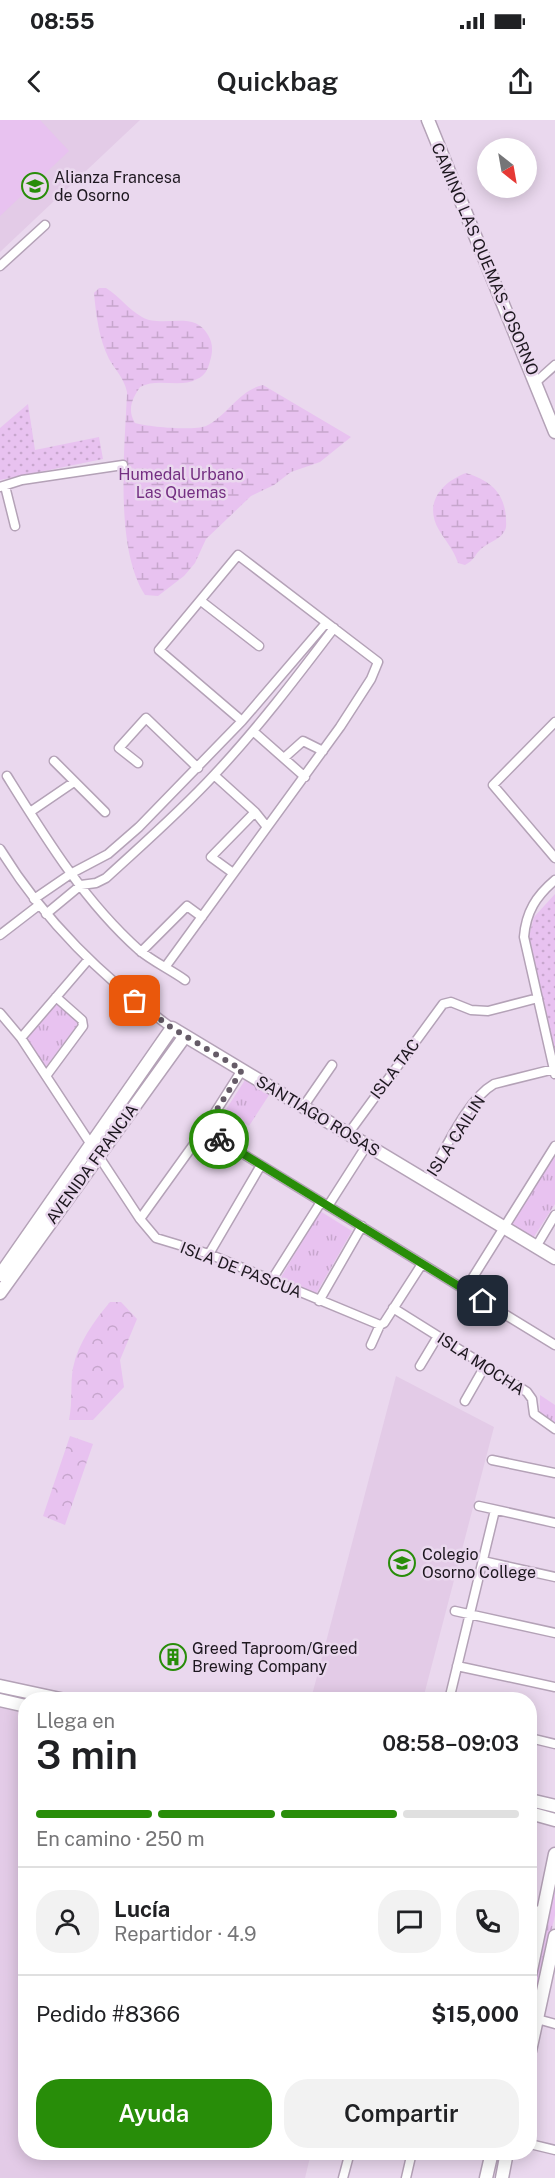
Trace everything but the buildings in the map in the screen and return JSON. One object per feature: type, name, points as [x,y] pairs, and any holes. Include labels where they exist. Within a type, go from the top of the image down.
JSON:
[{"type":"street","name":"CAMINO LAS QUEMAS - OSORNO","points":[[428,120],[555,432]]},
{"type":"street","points":[[0,266],[45,225]]},
{"type":"street","points":[[536,382],[555,365]]},
{"type":"street","points":[[15,526],[2,486],[22,480],[123,465]]},
{"type":"street","points":[[166,966],[305,777],[371,679],[378,662],[237,555],[159,650],[242,721]]},
{"type":"street","points":[[201,601],[259,646]]},
{"type":"street","points":[[0,934],[72,873],[108,854],[198,768],[330,625]]},
{"type":"street","points":[[46,914],[81,885],[106,878],[214,776],[253,731],[330,625]]},
{"type":"street","points":[[138,763],[119,748],[146,718],[198,768]]},
{"type":"street","points":[[555,723],[493,785],[555,858]]},
{"type":"street","points":[[253,731],[305,777]]},
{"type":"street","points":[[284,758],[303,741],[323,751]]},
{"type":"street","points":[[54,760],[105,812]]},
{"type":"street","points":[[7,776],[30,813],[106,918],[141,952],[185,980]]},
{"type":"street","points":[[214,776],[255,812],[267,827]]},
{"type":"street","points":[[30,813],[74,782]]},
{"type":"street","points":[[233,873],[211,856],[255,812]]},
{"type":"street","name":"SANTIAGO ROSAS","points":[[0,849],[36,902],[88,960],[172,1028],[555,1258]]},
{"type":"street","points":[[554,1071],[525,945],[525,930],[534,902],[555,880]]},
{"type":"street","points":[[141,952],[187,906],[202,917]]},
{"type":"street","points":[[21,1038],[88,960]]},
{"type":"street","points":[[46,1076],[83,1026],[82,1020],[56,997]]},
{"type":"street","name":"ISLA TAC","points":[[348,1134],[443,1004],[451,1002],[471,1010],[488,1011],[538,998]]},
{"type":"street","name":"ISLA DE PASCUA","points":[[0,1013],[21,1038],[140,1219],[156,1238],[209,1254],[380,1325]]},
{"type":"street","name":"AVENIDA FRANCIA","points":[[56,1205],[91,1144],[172,1028]]},
{"type":"street","name":"AVENIDA FRANCIA","points":[[0,1293],[6,1272],[56,1205],[98,1155],[184,1036]]},
{"type":"street","points":[[303,1107],[332,1065]]},
{"type":"street","points":[[140,1219],[204,1130],[242,1070]]},
{"type":"street","name":"ISLA CAILIN","points":[[427,1181],[469,1110],[487,1089],[494,1084],[554,1071]]},
{"type":"street","points":[[204,1130],[555,1345]]},
{"type":"street","points":[[271,1281],[367,1145]]},
{"type":"street","points":[[465,1290],[555,1146]]},
{"type":"street","points":[[209,1254],[261,1165]]},
{"type":"street","points":[[536,1247],[555,1215]]},
{"type":"street","points":[[319,1301],[362,1226]]},
{"type":"street","points":[[371,1345],[380,1325],[422,1264]]},
{"type":"street","name":"ISLA MOCHA","points":[[393,1308],[529,1394],[534,1414],[555,1429]]},
{"type":"street","points":[[420,1366],[438,1336]]},
{"type":"street","points":[[465,1401],[485,1366]]},
{"type":"street","points":[[492,1460],[555,1473]]},
{"type":"street","points":[[478,1506],[555,1523]]},
{"type":"street","points":[[451,1692],[495,1510]]},
{"type":"street","points":[[483,1561],[555,1576]]},
{"type":"street","points":[[455,1611],[555,1633]]},
{"type":"street","points":[[457,1666],[555,1687]]},
{"type":"street","points":[[0,1686],[28,1692]]},
{"type":"street","points":[[0,1700],[18,1704]]},
{"type":"street","points":[[537,1740],[555,1744]]},
{"type":"street","points":[[537,1802],[555,1806]]},
{"type":"street","points":[[537,1815],[555,1820]]},
{"type":"street","points":[[537,1941],[555,1854]]},
{"type":"street","points":[[537,1911],[543,1912]]},
{"type":"street","points":[[537,2004],[555,1940]]},
{"type":"street","points":[[537,2019],[555,2024]]},
{"type":"street","points":[[537,2146],[555,2150]]},
{"type":"street","points":[[343,2178],[348,2160]]},
{"type":"street","points":[[406,2178],[410,2160]]},
{"type":"street","points":[[486,2178],[490,2160]]},
{"type":"street","points":[[502,2178],[505,2160]]},
{"type":"shaded area","name":"Alianza Francesa de Osorno","points":[[0,120],[140,120],[0,252]]},
{"type":"shaded area","name":"Colegio Osorno College","points":[[396,1376],[494,1427],[425,1692],[313,1692]]},
{"type":"shaded area","points":[[0,1708],[18,1712],[18,2160],[309,2160],[305,2178],[0,2178]]},
{"type":"green space","points":[[0,120],[40,120],[69,151],[0,216]]},
{"type":"green space","name":"Humedal Urbano Las Quemas","points":[[99,288],[106,288],[137,314],[150,320],[195,323],[202,327],[211,341],[212,351],[209,364],[206,372],[200,378],[190,382],[154,383],[140,387],[132,405],[131,414],[135,423],[171,428],[206,426],[247,392],[263,385],[351,437],[320,462],[291,472],[274,485],[251,496],[206,539],[195,563],[184,576],[158,596],[145,595],[135,575],[129,551],[124,496],[127,392],[122,379],[109,359],[100,335],[94,293]]},
{"type":"green space","points":[[28,404],[35,450],[99,437],[103,459],[0,480],[0,428]]},
{"type":"green space","points":[[466,473],[482,479],[499,494],[503,501],[506,524],[502,535],[479,551],[465,565],[458,563],[439,530],[433,511],[434,502],[443,488]]},
{"type":"green space","points":[[555,894],[555,1052],[529,936],[534,917]]},
{"type":"green space","points":[[58,1001],[77,1018],[78,1024],[45,1068],[26,1039],[26,1031]]},
{"type":"green space","points":[[245,1080],[269,1095],[249,1126],[225,1111]]},
{"type":"green space","points":[[555,1153],[555,1204],[530,1243],[507,1229]]},
{"type":"green space","points":[[320,1211],[352,1231],[316,1294],[280,1279]]},
{"type":"green space","points":[[110,1302],[121,1302],[137,1319],[120,1360],[124,1387],[93,1420],[69,1420],[75,1359],[87,1333]]},
{"type":"green space","points":[[540,1395],[555,1405],[555,1423],[540,1413]]},
{"type":"green space","points":[[70,1436],[93,1444],[65,1525],[43,1516]]},
{"type":"green space","points":[[555,1886],[555,1915],[537,1998],[537,1964]]},
{"type":"way so far","points":[[135,1001],[172,1028],[242,1070],[204,1130],[219,1139]]},
{"type":"place","name":"Alianza Francesa de Osorno","points":[[35,186]]},
{"type":"place","name":"Colegio Osorno College","points":[[402,1563]]},
{"type":"place","name":"Greed Taproom/Greed Brewing Company","points":[[173,1657]]},
{"type":"route","points":[[219,1139],[483,1301]]}]
